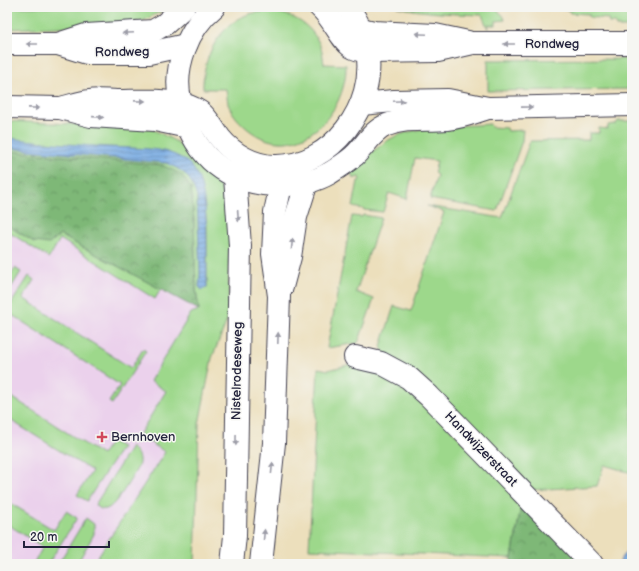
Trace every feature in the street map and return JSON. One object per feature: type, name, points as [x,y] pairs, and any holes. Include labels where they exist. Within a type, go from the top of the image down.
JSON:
[{"type":"main road","name":"Rondweg","points":[[58,44],[86,35],[153,31],[165,24],[184,7]]},
{"type":"main road","points":[[214,7],[201,21],[186,45],[181,58],[178,76],[178,90],[181,104],[188,127],[209,159],[219,168],[235,177],[266,185],[285,176],[336,141],[346,131],[361,104],[367,87],[368,52],[361,29],[348,7]]},
{"type":"main road","points":[[320,7],[331,19],[346,42],[357,50],[368,52]]},
{"type":"main road","name":"Rondweg","points":[[361,29],[374,32],[435,35],[473,43],[632,43]]},
{"type":"main road","name":"Rondweg","points":[[368,52],[438,51],[473,43]]},
{"type":"main road","name":"Rondweg","points":[[7,44],[58,44],[87,53],[149,53],[186,45]]},
{"type":"main road","points":[[60,108],[91,100],[154,101],[181,104],[199,111],[206,118],[220,138],[238,154],[285,176],[307,182],[328,174],[341,166],[353,156],[375,132],[385,125],[398,121],[448,119],[488,108]]},
{"type":"main road","points":[[361,104],[394,101],[448,100],[488,108],[632,105]]},
{"type":"main road","points":[[7,107],[60,108],[92,116],[155,120],[188,127]]},
{"type":"main road","points":[[261,564],[274,443],[279,296],[273,254],[275,212],[285,176]]},
{"type":"main road","name":"Nistelrodeseweg","points":[[232,564],[235,536],[240,261],[235,177]]},
{"type":"main road","points":[[279,296],[290,257],[296,217],[307,182]]},
{"type":"main road","name":"Handwijzerstraat","points":[[355,357],[380,363],[409,378],[429,396],[592,564]]},
{"type":"shaded area","name":"Bernhoven","points":[[7,206],[60,227],[199,310],[194,564],[7,564]]},
{"type":"green space","points":[[7,7],[168,7],[143,21],[110,25],[7,29]]},
{"type":"green space","points":[[397,7],[495,7],[505,20],[496,21],[496,25],[487,25],[488,29],[482,15],[428,12]]},
{"type":"green space","points":[[506,7],[632,7],[632,27],[616,27],[615,23],[609,23],[608,19],[589,17],[589,14],[570,13],[568,9],[507,9]]},
{"type":"green space","points":[[271,11],[295,18],[308,27],[322,50],[324,64],[346,65],[344,84],[338,101],[328,117],[316,130],[301,138],[284,142],[267,140],[249,130],[242,124],[234,115],[228,104],[226,89],[203,89],[203,77],[209,55],[221,34],[238,19],[257,12]]},
{"type":"green space","points":[[632,59],[632,89],[488,91],[488,60]]},
{"type":"green space","points":[[7,121],[134,127],[154,130],[177,142],[213,175],[222,190],[230,210],[228,318],[212,358],[199,424],[195,564],[93,564],[165,452],[139,435],[166,391],[150,381],[191,313],[199,310],[196,290],[194,220],[191,188],[162,165],[7,151],[7,148],[166,163],[183,172],[190,180],[197,197],[200,273],[199,287],[207,287],[207,224],[200,181],[184,160],[7,138]]},
{"type":"green space","points":[[618,121],[632,121],[632,473],[604,465],[597,486],[531,490],[385,357],[381,346],[394,306],[411,311],[444,212],[427,206],[502,218],[530,141],[589,140],[589,133],[599,133],[599,128],[608,129],[608,125],[616,124]]},
{"type":"green space","points":[[490,124],[491,127],[507,128],[508,131],[523,130],[522,141],[497,211],[430,199],[437,175],[434,173],[437,161],[415,158],[407,199],[389,193],[383,212],[353,207],[358,181],[360,180],[359,177],[353,179],[351,172],[384,143],[394,137],[420,129]]},
{"type":"green space","points":[[7,151],[162,165],[181,174],[191,188],[194,220],[196,290],[199,310],[60,235],[49,244],[34,242],[7,225]]},
{"type":"green space","points":[[363,215],[381,218],[356,292],[374,299],[358,343],[327,348],[352,216],[362,217]]},
{"type":"green space","points":[[7,225],[34,242],[60,235],[161,289],[155,299],[60,239],[49,258],[7,231]]},
{"type":"green space","points":[[15,268],[21,272],[7,294],[7,281]]},
{"type":"green space","points":[[29,276],[34,280],[23,298],[131,368],[143,349],[146,351],[112,404],[109,402],[120,385],[12,315],[7,323],[7,310]]},
{"type":"green space","points":[[352,364],[380,372],[408,386],[522,501],[512,558],[309,549],[318,368],[328,370]]},
{"type":"green space","points":[[7,394],[102,455],[111,441],[122,447],[87,501],[77,495],[92,471],[7,418]]},
{"type":"green space","points":[[131,447],[138,456],[138,467],[115,503],[106,509],[99,508],[95,505]]},
{"type":"green space","points":[[7,501],[54,530],[66,511],[77,518],[48,564],[33,564],[43,547],[7,524]]},
{"type":"green space","points":[[522,501],[582,564],[512,564]]},
{"type":"green space","points":[[86,518],[94,524],[94,534],[77,564],[58,564]]},
{"type":"water","points":[[7,138],[159,150],[182,158],[193,168],[199,179],[203,192],[207,243],[207,287],[202,290],[199,287],[200,273],[197,197],[190,180],[183,172],[166,163],[7,148]]},
{"type":"water","points":[[632,551],[632,564],[620,564],[623,555]]},
{"type":"place","name":"Bernhoven","points":[[102,437]]}]
